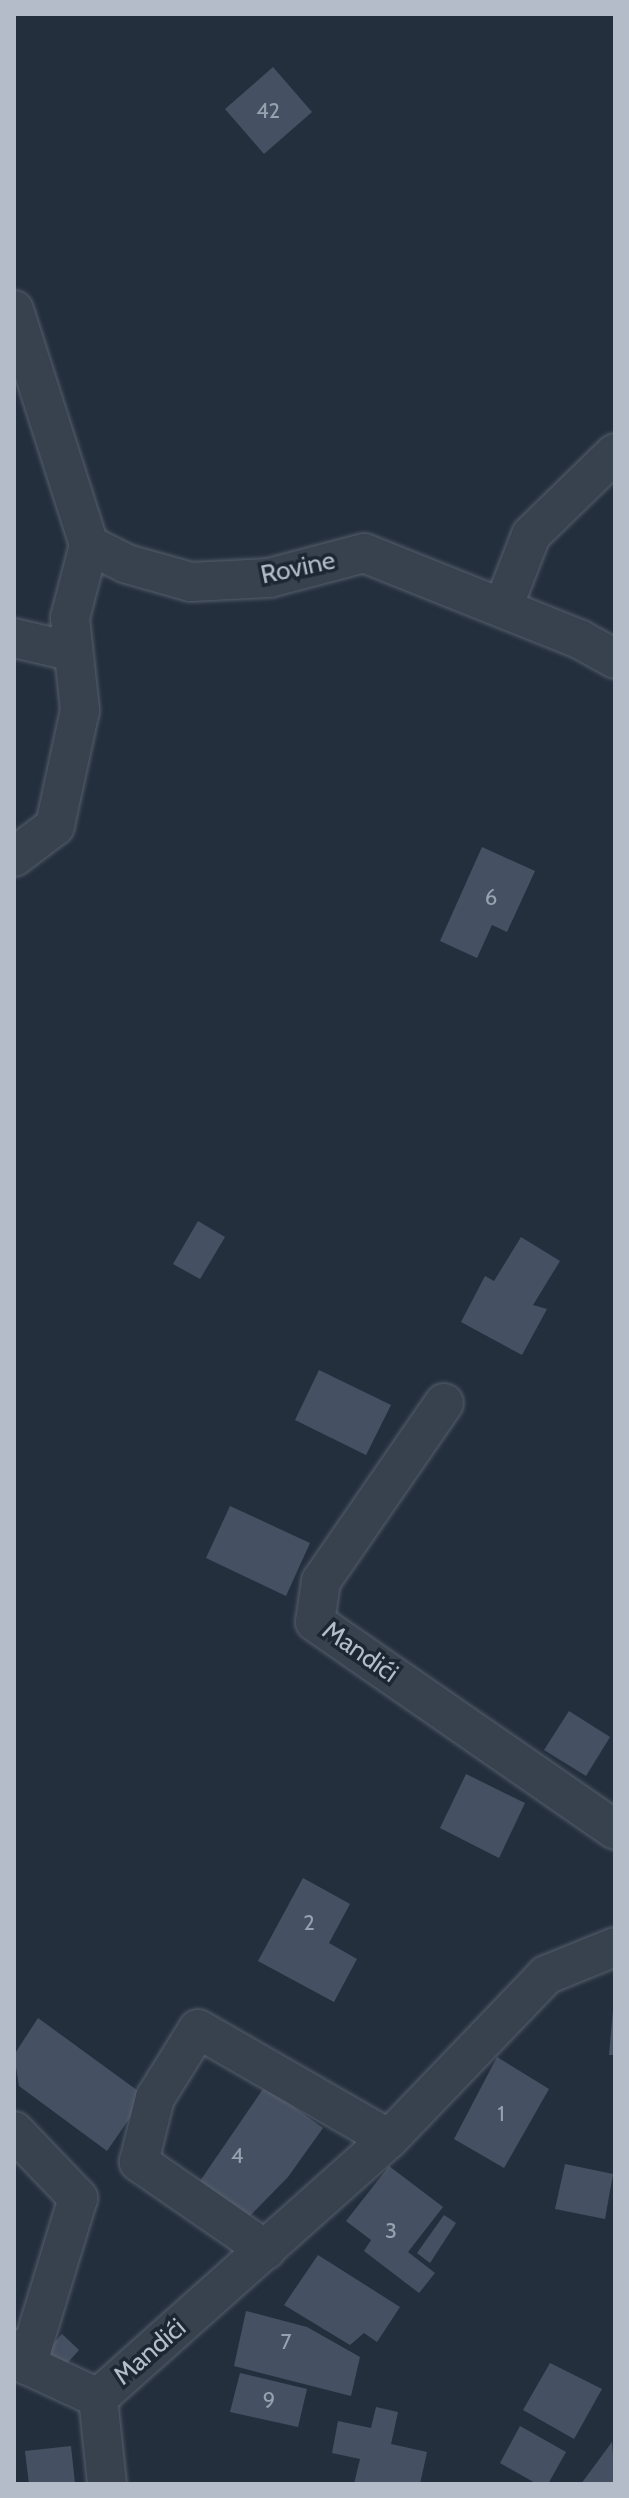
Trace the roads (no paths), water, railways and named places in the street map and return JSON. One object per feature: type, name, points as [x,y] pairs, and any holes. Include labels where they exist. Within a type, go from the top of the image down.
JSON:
[{"type":"street","points":[[14,310],[89,545],[74,589],[70,651],[80,710],[55,826],[14,857]]},
{"type":"street","points":[[503,607],[531,535],[615,453]]},
{"type":"street","name":"Rovine","points":[[89,545],[127,564],[191,582],[269,578],[364,553],[503,607],[615,659]]},
{"type":"street","points":[[14,638],[70,651]]},
{"type":"street","name":"Mandići","points":[[444,1403],[321,1581],[315,1622],[615,1830]]},
{"type":"street","name":"Mandići","points":[[107,2484],[98,2398],[389,2139],[546,1975],[615,1947]]},
{"type":"street","points":[[266,2250],[139,2162],[155,2098],[198,2029],[389,2139]]},
{"type":"street","points":[[14,2131],[78,2198],[18,2361],[98,2398]]}]
